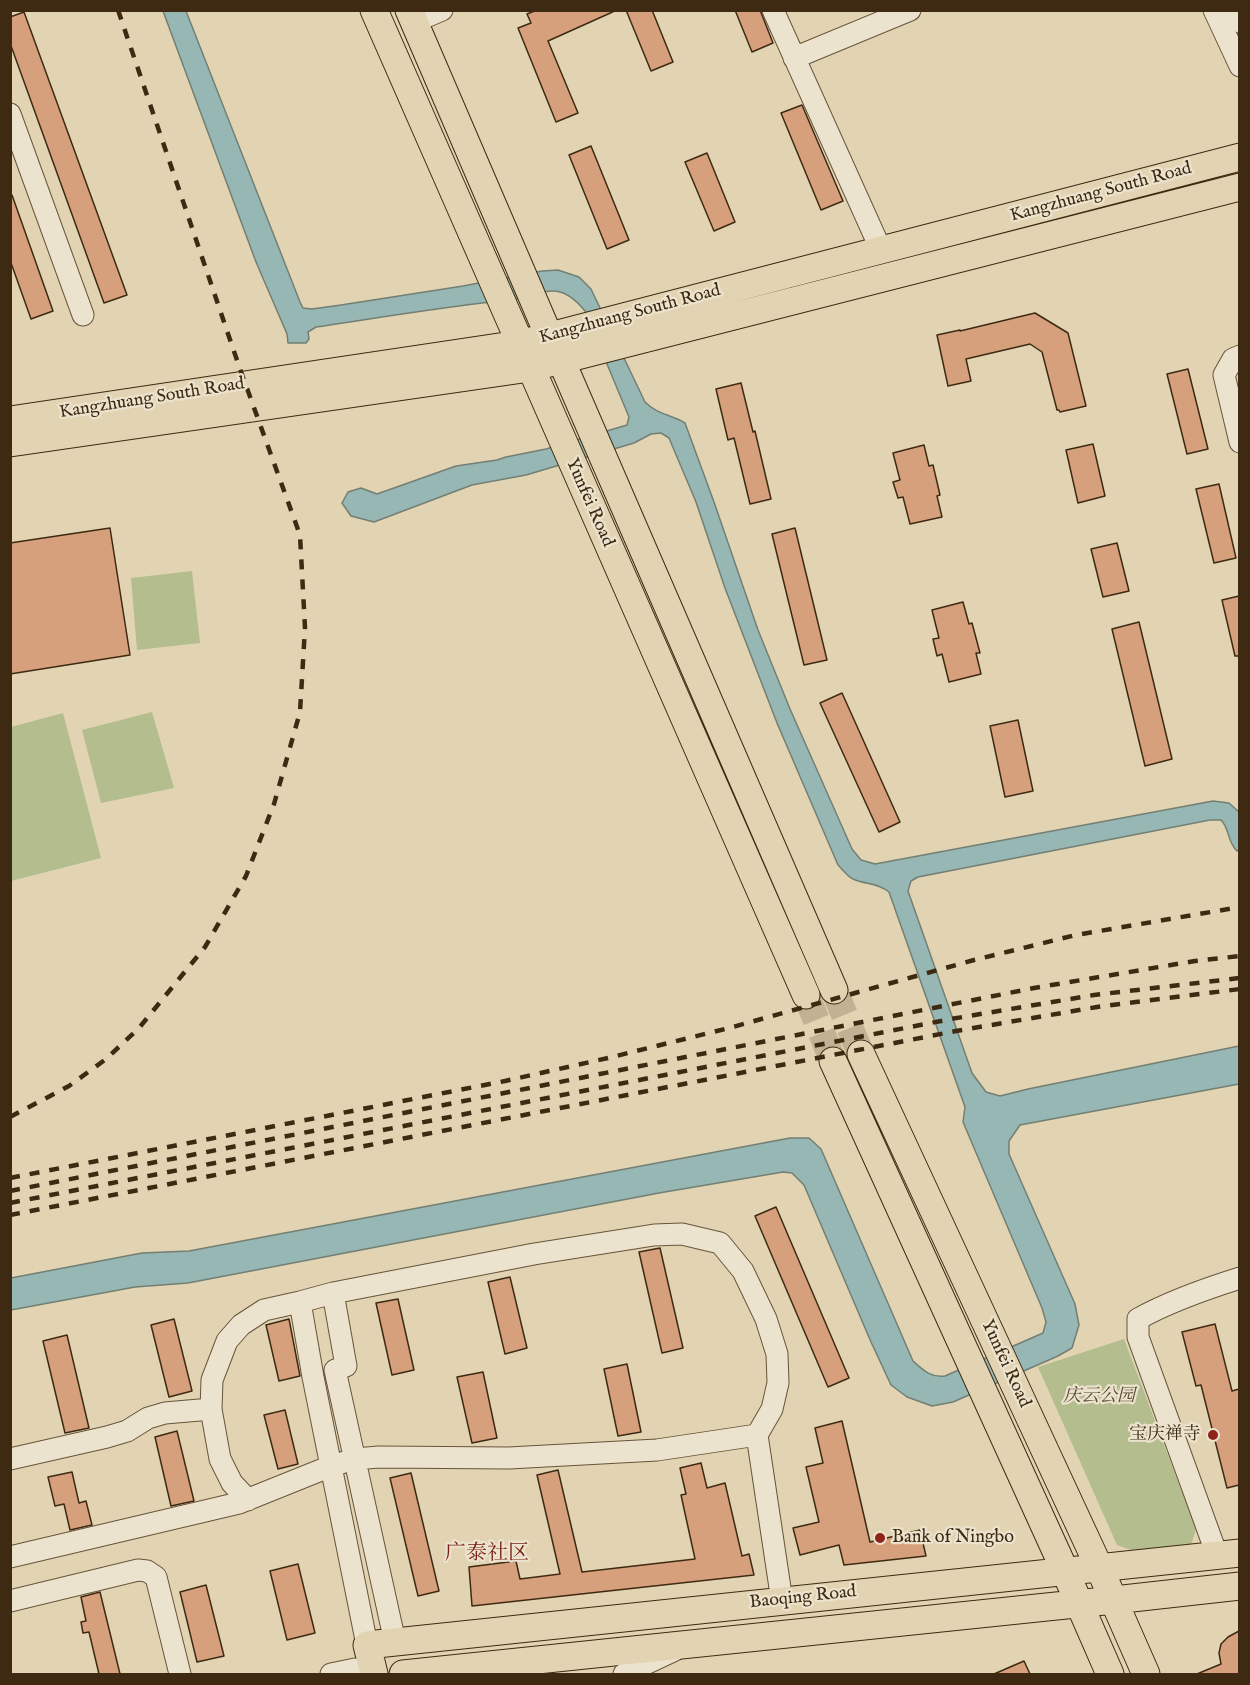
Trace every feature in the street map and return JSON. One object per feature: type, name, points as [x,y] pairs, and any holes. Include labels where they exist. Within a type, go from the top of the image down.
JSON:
[{"type":"main road","name":"Yunfei Road","points":[[374,10],[806,995]]},
{"type":"main road","name":"Yunfei Road","points":[[411,16],[834,990]]},
{"type":"main road","name":"Kangzhuang South Road","points":[[10,443],[525,356],[549,336],[1239,157]]},
{"type":"main road","name":"Kangzhuang South Road","points":[[10,420],[525,356],[561,360],[1239,186]]},
{"type":"main road","name":"Yunfei Road","points":[[861,1054],[1099,1567],[1146,1674]]},
{"type":"main road","name":"Yunfei Road","points":[[833,1060],[1110,1674]]},
{"type":"main road","name":"Baoqing Road","points":[[367,1645],[1228,1554]]},
{"type":"main road","name":"Baoqing Road","points":[[403,1674],[1239,1586]]},
{"type":"main road","points":[[395,1642],[403,1674]]},
{"type":"main road","points":[[367,1645],[372,1674]]},
{"type":"street","points":[[411,16],[442,10]]},
{"type":"street","points":[[773,10],[881,250]]},
{"type":"street","points":[[794,58],[910,10]]},
{"type":"street","points":[[1214,10],[1239,66]]},
{"type":"street","points":[[1234,10],[1239,22]]},
{"type":"street","points":[[10,114],[83,315]]},
{"type":"street","points":[[1239,356],[1233,359],[1224,375],[1239,442]]},
{"type":"street","points":[[248,1500],[232,1483],[220,1459],[211,1409],[212,1380],[226,1341],[240,1325],[264,1310],[333,1293],[534,1254],[654,1235],[682,1234],[720,1243],[743,1271],[766,1319],[777,1354],[778,1383],[772,1409],[757,1436],[782,1601]]},
{"type":"street","points":[[1228,1554],[1138,1337],[1138,1319],[1154,1310],[1239,1278]]},
{"type":"street","points":[[333,1293],[346,1366],[335,1370],[395,1642]]},
{"type":"street","points":[[300,1302],[367,1645]]},
{"type":"street","points":[[10,1459],[127,1431],[148,1418],[165,1413],[211,1409]]},
{"type":"street","points":[[10,1557],[248,1500],[331,1466],[355,1459],[509,1458],[657,1450],[757,1436]]},
{"type":"street","points":[[10,1601],[138,1570],[152,1573],[156,1577],[180,1674]]},
{"type":"street","points":[[624,1674],[685,1645]]},
{"type":"street","points":[[331,1674],[355,1669],[372,1674]]},
{"type":"green space","points":[[192,571],[200,643],[137,650],[131,578]]},
{"type":"green space","points":[[152,712],[174,788],[101,803],[82,730]]},
{"type":"green space","points":[[63,713],[101,858],[11,881],[11,727]]},
{"type":"green space","name":"庆云公园","points":[[1124,1339],[1196,1529],[1191,1545],[1131,1550],[1117,1545],[1038,1367]]},
{"type":"water","points":[[163,11],[186,11],[303,308],[341,305],[542,271],[558,270],[579,277],[591,289],[645,402],[655,410],[685,423],[758,630],[852,849],[861,860],[875,864],[1213,801],[1229,803],[1239,812],[1239,850],[1237,851],[1221,820],[1210,820],[918,877],[911,881],[908,891],[972,1073],[986,1092],[1000,1096],[1239,1046],[1239,1084],[1020,1125],[1009,1141],[1009,1154],[1075,1304],[1079,1325],[1072,1348],[953,1402],[932,1406],[907,1397],[891,1385],[804,1185],[792,1173],[783,1172],[659,1193],[188,1283],[135,1287],[11,1310],[11,1278],[142,1253],[189,1251],[790,1138],[809,1138],[821,1149],[913,1361],[924,1370],[931,1375],[945,1376],[1043,1333],[1046,1322],[963,1122],[965,1107],[889,892],[853,879],[838,865],[777,723],[725,588],[696,502],[669,438],[661,433],[651,434],[634,443],[526,475],[472,485],[374,522],[351,516],[342,503],[348,492],[361,488],[377,494],[456,466],[546,449],[627,425],[629,417],[585,311],[566,294],[551,291],[516,299],[316,327],[308,332],[309,339],[306,343],[288,343],[287,334],[256,262]]},
{"type":"building","points":[[537,10],[617,10],[548,41],[578,113],[556,122],[518,28],[531,23],[527,14]]},
{"type":"building","points":[[626,10],[652,10],[673,62],[651,71]]},
{"type":"building","points":[[735,10],[760,10],[773,43],[752,52]]},
{"type":"building","points":[[24,12],[127,295],[104,303],[10,43],[10,17]]},
{"type":"building","points":[[802,105],[843,201],[821,210],[781,113]]},
{"type":"building","points":[[591,146],[629,240],[607,249],[569,155]]},
{"type":"building","points":[[707,153],[735,222],[714,231],[685,162]]},
{"type":"building","points":[[10,195],[12,195],[53,311],[31,319],[10,260]]},
{"type":"building","points":[[1035,313],[1068,333],[1086,406],[1060,412],[1057,410],[1042,352],[1030,344],[966,359],[971,381],[948,386],[937,335]]},
{"type":"building","points":[[1188,369],[1208,449],[1187,454],[1167,374]]},
{"type":"building","points":[[741,383],[771,499],[750,504],[734,438],[728,440],[716,389]]},
{"type":"building","points":[[1093,444],[1105,496],[1078,503],[1066,450]]},
{"type":"building","points":[[924,445],[929,466],[933,465],[942,517],[910,524],[903,497],[898,498],[893,482],[900,480],[893,453]]},
{"type":"building","points":[[1219,484],[1236,558],[1214,563],[1196,489]]},
{"type":"building","points":[[110,528],[130,655],[10,674],[10,543]]},
{"type":"building","points":[[795,528],[827,660],[804,665],[772,534]]},
{"type":"building","points":[[1117,543],[1129,591],[1103,597],[1091,549]]},
{"type":"building","points":[[1239,596],[1239,656],[1235,656],[1222,600]]},
{"type":"building","points":[[963,602],[969,624],[972,623],[980,653],[976,653],[981,674],[949,682],[942,654],[937,656],[933,639],[939,638],[932,610]]},
{"type":"building","points":[[1139,622],[1172,759],[1145,766],[1112,629]]},
{"type":"building","points":[[842,693],[900,822],[879,832],[820,703]]},
{"type":"building","points":[[1018,720],[1033,791],[1005,797],[990,726]]},
{"type":"building","points":[[776,1207],[849,1378],[828,1387],[755,1216]]},
{"type":"building","points":[[660,1248],[683,1348],[662,1353],[639,1252]]},
{"type":"building","points":[[510,1277],[527,1348],[505,1354],[488,1282]]},
{"type":"building","points":[[398,1299],[414,1370],[392,1375],[376,1303]]},
{"type":"building","points":[[174,1319],[192,1391],[169,1397],[151,1325]]},
{"type":"building","points":[[289,1319],[300,1376],[279,1381],[266,1325]]},
{"type":"building","points":[[1215,1324],[1232,1391],[1239,1389],[1239,1485],[1227,1488],[1201,1385],[1196,1386],[1182,1332]]},
{"type":"building","points":[[67,1335],[89,1428],[65,1433],[43,1341]]},
{"type":"building","points":[[627,1364],[641,1432],[618,1436],[604,1369]]},
{"type":"building","points":[[483,1372],[497,1438],[472,1443],[457,1377]]},
{"type":"building","points":[[285,1410],[298,1464],[278,1469],[264,1415]]},
{"type":"building","points":[[842,1421],[870,1542],[920,1530],[926,1556],[844,1565],[839,1545],[800,1555],[793,1528],[819,1522],[806,1467],[823,1463],[815,1428]]},
{"type":"building","points":[[177,1431],[194,1501],[171,1506],[155,1437]]},
{"type":"building","points":[[701,1463],[707,1488],[725,1483],[742,1556],[749,1554],[754,1575],[472,1606],[469,1567],[516,1561],[520,1579],[560,1574],[537,1475],[558,1470],[582,1572],[695,1559],[681,1495],[686,1494],[680,1468]]},
{"type":"building","points":[[72,1472],[79,1503],[86,1501],[92,1525],[70,1530],[64,1504],[55,1506],[48,1477]]},
{"type":"building","points":[[411,1473],[439,1591],[418,1596],[390,1478]]},
{"type":"building","points":[[298,1564],[315,1633],[287,1640],[270,1571]]},
{"type":"building","points":[[206,1585],[224,1656],[197,1662],[180,1592]]},
{"type":"building","points":[[100,1592],[120,1674],[99,1674],[89,1632],[83,1633],[81,1622],[86,1621],[81,1597]]},
{"type":"building","points":[[1239,1631],[1239,1674],[1197,1674],[1221,1664],[1219,1653],[1221,1644]]},
{"type":"building","points":[[1024,1661],[1030,1674],[994,1674]]},
{"type":"tunnel","points":[[834,990],[861,1054]]},
{"type":"tunnel","points":[[806,995],[833,1061]]},
{"type":"railway","points":[[10,1117],[69,1086],[106,1059],[139,1028],[205,947],[246,876],[274,804],[300,712],[305,628],[300,535],[240,369],[118,10]]},
{"type":"railway","points":[[10,1178],[505,1081],[729,1028],[974,960],[1076,935],[1240,907]]},
{"type":"railway","points":[[10,1191],[1034,988],[1195,961],[1240,956]]},
{"type":"railway","points":[[10,1203],[951,1019],[1094,995],[1240,978]]},
{"type":"railway","points":[[10,1215],[956,1031],[1097,1007],[1240,989]]},
{"type":"place","name":"宝庆禅寺","points":[[1213,1435]]},
{"type":"place","name":"Bank of Ningbo","points":[[880,1538]]},
{"type":"district","name":"广泰社区","points":[[487,1555]]}]
